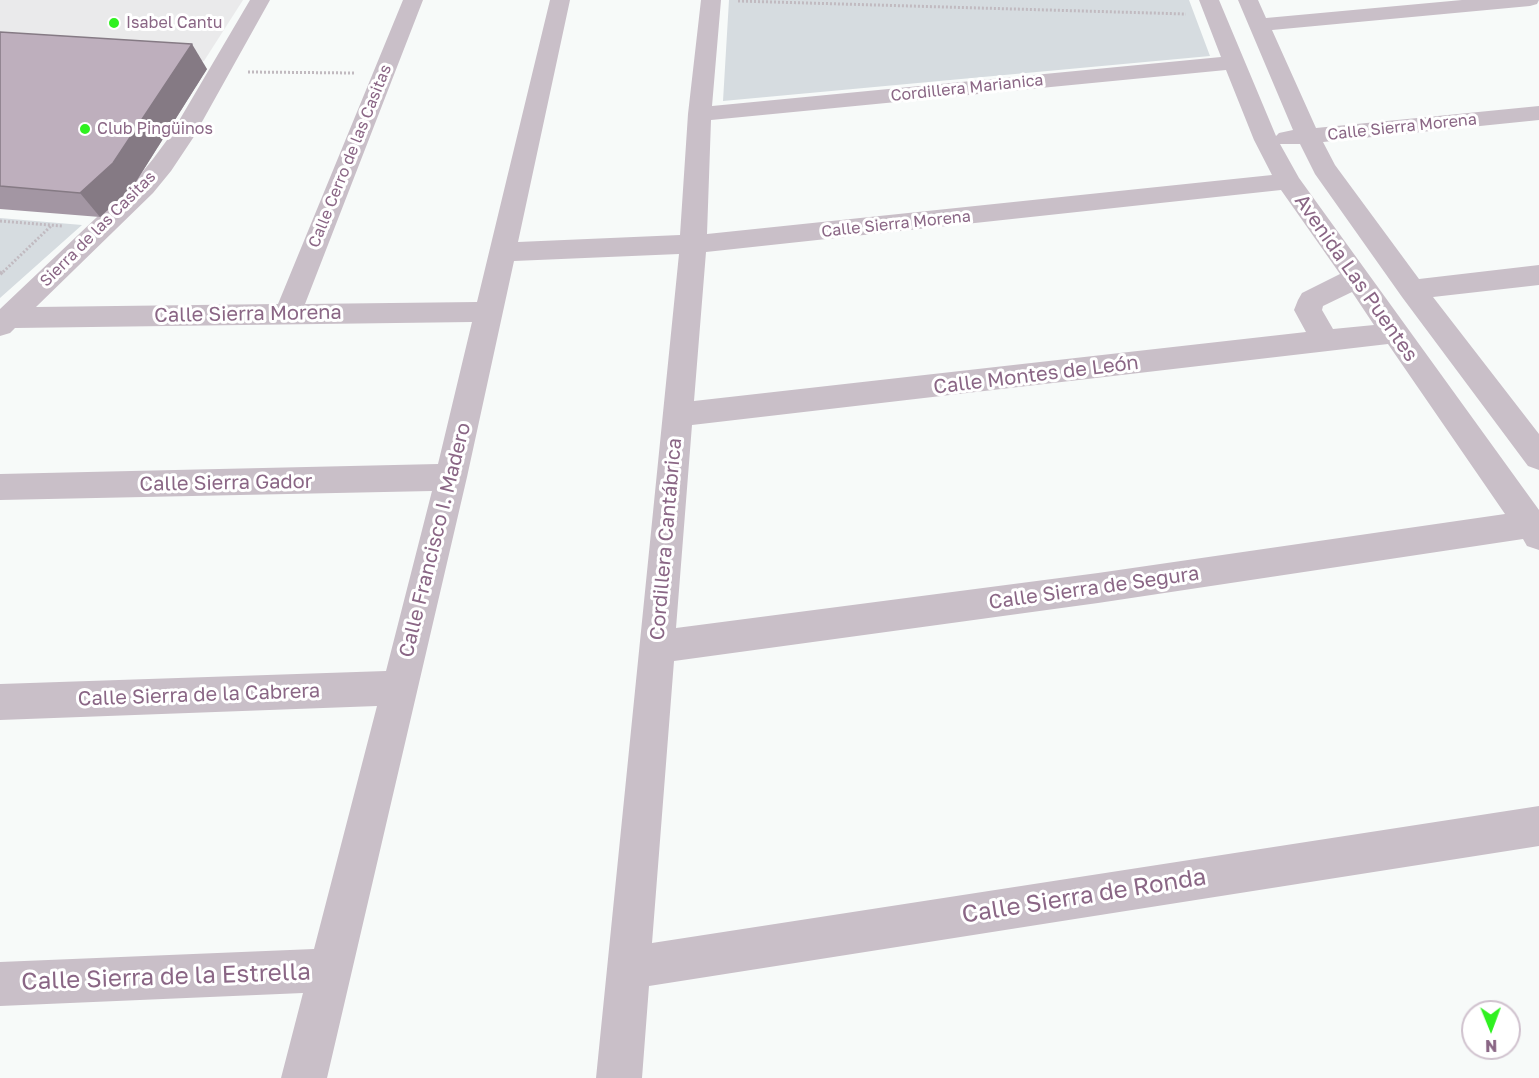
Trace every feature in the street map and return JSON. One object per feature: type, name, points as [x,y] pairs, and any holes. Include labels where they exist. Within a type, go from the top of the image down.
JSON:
[{"type":"street","name":"Sierra de las Casitas","points":[[4,322],[144,187],[162,165],[260,0]]},
{"type":"street","name":"Calle Cerro de las Casitas","points":[[288,313],[412,0]]},
{"type":"street","name":"Calle Francisco I. Madero","points":[[304,1078],[398,688],[452,477],[560,0]]},
{"type":"street","name":"Cordillera Cantábrica","points":[[619,1078],[693,244],[700,114],[711,0]]},
{"type":"street","name":"Avenida Las Puentes","points":[[1248,0],[1308,136],[1339,190],[1539,457]]},
{"type":"street","points":[[1259,26],[1530,0]]},
{"type":"street","name":"Avenida Las Puentes","points":[[1201,7],[1235,62],[1266,140],[1288,181],[1535,530]]},
{"type":"street","name":"Cordillera Marianica","points":[[700,114],[1235,62]]},
{"type":"street","name":"Calle Sierra Morena","points":[[1266,140],[1539,113]]},
{"type":"street","name":"Calle Sierra Morena","points":[[503,252],[693,244],[1288,181]]},
{"type":"street","points":[[1412,290],[1539,275]]},
{"type":"street","points":[[1325,340],[1308,310],[1312,300],[1355,278]]},
{"type":"street","name":"Calle Sierra Morena","points":[[4,322],[288,313],[488,312]]},
{"type":"street","name":"Calle Montes de León","points":[[677,415],[1394,333]]},
{"type":"street","name":"Calle Sierra Gador","points":[[0,487],[452,477]]},
{"type":"street","name":"Calle Sierra de Segura","points":[[656,647],[1535,530]]},
{"type":"street","name":"Calle Sierra de la Cabrera","points":[[0,702],[398,688]]},
{"type":"street","name":"Calle Sierra de Ronda","points":[[628,968],[1539,826]]},
{"type":"street","name":"Calle Sierra de la Estrella","points":[[0,984],[331,970]]},
{"type":"path","points":[[736,1],[1201,7]]},
{"type":"path","points":[[218,72],[383,73]]},
{"type":"path","points":[[0,221],[99,229]]},
{"type":"path","points":[[0,274],[52,225]]},
{"type":"shaded area","name":"Isabel Cantu","points":[[0,0],[243,0],[204,61],[0,47]]},
{"type":"shaded area","points":[[729,0],[1189,0],[1210,56],[723,101]]},
{"type":"shaded area","points":[[0,218],[82,225],[0,298]]},
{"type":"building","name":"Club Pingüinos","points":[[0,32],[192,44],[113,163],[80,193],[0,186]]},
{"type":"place","name":"Isabel Cantu","points":[[114,23]]},
{"type":"place","name":"Club Pingüinos","points":[[85,129]]}]
